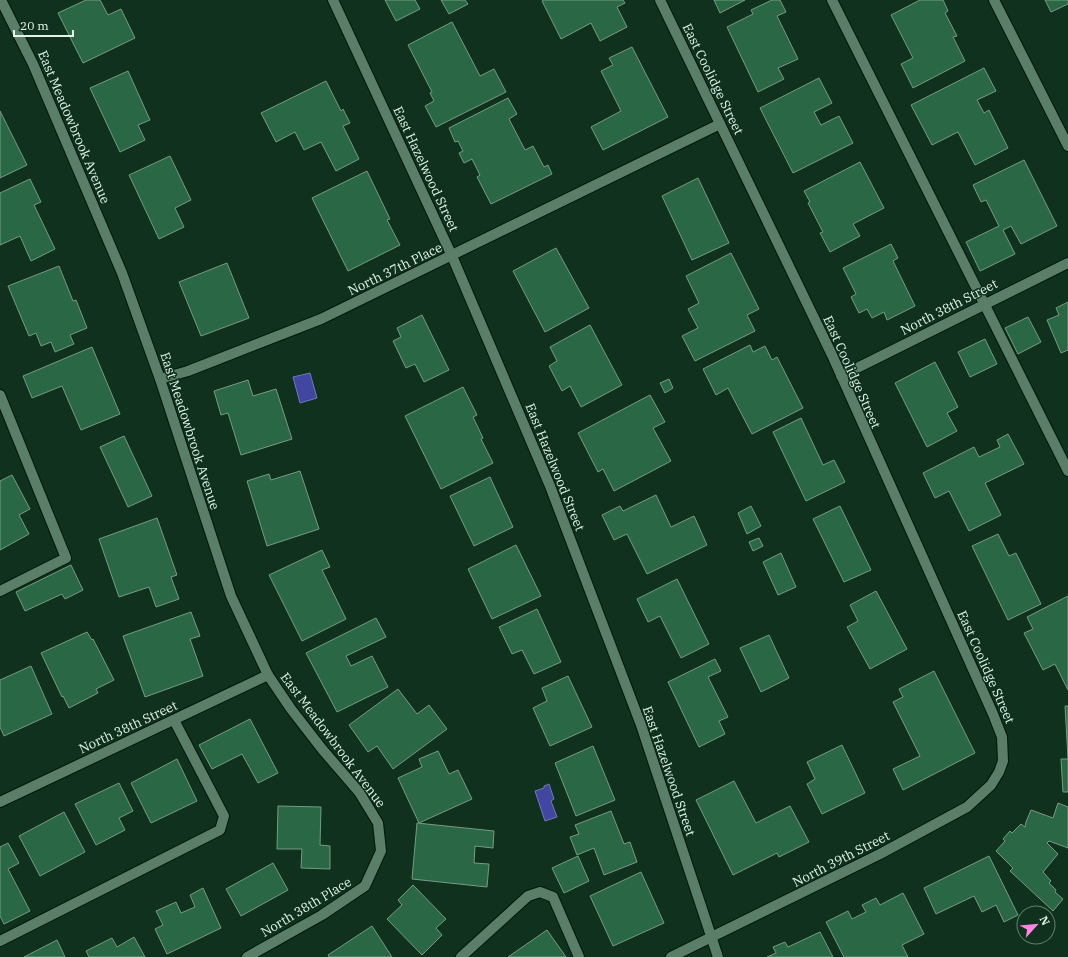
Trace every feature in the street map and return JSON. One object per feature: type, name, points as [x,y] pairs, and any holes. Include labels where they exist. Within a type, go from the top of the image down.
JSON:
[{"type":"street","name":"East Meadowbrook Avenue","points":[[1,0],[33,64],[119,265],[160,379],[231,596],[268,675],[291,709],[322,749],[359,792],[378,823],[381,851]]},
{"type":"street","name":"East Hazelwood Street","points":[[333,0],[452,256],[550,486],[641,725],[718,957]]},
{"type":"street","name":"East Coolidge Street","points":[[660,0],[841,376],[993,714],[1002,736],[1003,761]]},
{"type":"street","points":[[832,0],[1068,471]]},
{"type":"street","points":[[994,0],[1068,146]]},
{"type":"street","name":"North 37th Place","points":[[160,379],[188,372],[322,320],[720,124]]},
{"type":"street","name":"North 38th Street","points":[[841,376],[1068,263]]},
{"type":"street","points":[[0,396],[66,558],[0,591]]},
{"type":"street","name":"North 38th Street","points":[[0,802],[268,675]]},
{"type":"street","points":[[0,941],[220,830],[224,816],[174,720]]},
{"type":"street","name":"North 39th Street","points":[[671,957],[880,854],[967,807],[991,785],[999,772],[1003,761]]},
{"type":"street","name":"North 38th Place","points":[[247,957],[322,915],[365,886],[381,851]]},
{"type":"street","points":[[461,957],[528,896],[540,892],[553,897],[579,957]]},
{"type":"shaded area","points":[[310,373],[317,398],[300,403],[293,377]]},
{"type":"shaded area","points":[[549,784],[554,799],[551,801],[557,817],[545,821],[535,791],[544,788],[544,786]]},
{"type":"building","points":[[86,0],[100,0],[108,15],[121,9],[135,38],[83,63],[58,13]]},
{"type":"building","points":[[385,0],[415,0],[420,9],[396,21]]},
{"type":"building","points":[[441,0],[465,0],[468,4],[449,14]]},
{"type":"building","points":[[623,0],[625,3],[617,7],[627,27],[600,41],[591,23],[561,39],[542,1]]},
{"type":"building","points":[[714,0],[745,0],[720,13]]},
{"type":"building","points":[[772,0],[780,0],[786,12],[777,16],[798,59],[778,68],[784,79],[758,92],[727,27],[753,14],[751,10]]},
{"type":"building","points":[[920,0],[943,0],[948,11],[945,13],[957,36],[953,37],[965,61],[913,88],[901,64],[913,58],[891,15]]},
{"type":"building","points":[[1045,0],[1068,0],[1068,4],[1051,12]]},
{"type":"building","points":[[452,22],[480,76],[494,69],[506,92],[436,127],[425,106],[434,101],[430,93],[432,92],[408,45]]},
{"type":"building","points":[[632,47],[668,117],[603,150],[591,127],[621,111],[601,71],[613,65],[609,58]]},
{"type":"building","points":[[984,68],[996,91],[977,100],[984,113],[989,110],[1008,148],[975,165],[958,132],[932,145],[911,105]]},
{"type":"building","points":[[128,71],[150,120],[138,125],[145,140],[120,152],[90,88]]},
{"type":"building","points":[[819,78],[832,103],[814,112],[821,125],[839,116],[853,143],[793,173],[760,108]]},
{"type":"building","points":[[326,81],[341,111],[343,109],[350,123],[343,126],[359,159],[336,171],[321,142],[304,150],[295,132],[276,142],[261,113]]},
{"type":"building","points":[[508,98],[517,114],[509,119],[525,150],[533,146],[544,167],[548,165],[552,174],[491,204],[477,177],[480,175],[472,159],[464,163],[459,153],[463,151],[458,141],[455,142],[449,128]]},
{"type":"building","points":[[0,111],[27,165],[0,178]]},
{"type":"building","points":[[170,156],[191,200],[175,208],[184,227],[159,239],[129,175]]},
{"type":"building","points":[[1024,160],[1057,226],[1021,244],[1011,226],[1003,230],[1015,254],[980,271],[966,242],[999,226],[986,200],[981,202],[973,185]]},
{"type":"building","points":[[860,162],[884,208],[853,224],[860,236],[830,252],[820,233],[823,232],[808,203],[810,202],[804,191]]},
{"type":"building","points":[[367,171],[390,219],[387,220],[400,245],[348,271],[312,198]]},
{"type":"building","points":[[698,178],[729,243],[692,260],[662,196]]},
{"type":"building","points":[[30,179],[41,202],[34,205],[55,249],[31,261],[20,236],[0,245],[0,193]]},
{"type":"building","points":[[891,244],[898,258],[893,261],[915,306],[887,320],[884,312],[872,318],[867,309],[859,313],[851,297],[856,294],[843,268]]},
{"type":"building","points":[[556,248],[589,308],[545,332],[513,271]]},
{"type":"building","points":[[731,253],[759,309],[747,315],[755,331],[695,361],[682,336],[698,328],[688,309],[699,303],[686,276]]},
{"type":"building","points":[[227,263],[249,318],[201,336],[179,282]]},
{"type":"building","points":[[59,266],[73,301],[76,300],[87,328],[70,335],[74,344],[55,352],[51,342],[41,346],[36,333],[29,336],[8,286]]},
{"type":"building","points":[[1068,302],[1068,350],[1061,353],[1047,320],[1059,315],[1056,308]]},
{"type":"building","points":[[422,315],[449,370],[424,382],[415,364],[406,368],[393,341],[401,337],[397,328]]},
{"type":"building","points":[[1028,317],[1041,342],[1018,354],[1005,328]]},
{"type":"building","points":[[590,325],[622,385],[581,407],[570,386],[562,391],[549,366],[557,361],[550,347]]},
{"type":"building","points":[[985,339],[997,364],[970,377],[958,352]]},
{"type":"building","points":[[750,345],[753,352],[765,346],[772,360],[777,357],[803,408],[752,434],[728,388],[716,395],[703,369]]},
{"type":"building","points":[[92,347],[120,414],[81,430],[62,386],[32,398],[23,376]]},
{"type":"building","points":[[935,362],[958,407],[947,413],[957,431],[927,447],[895,383]]},
{"type":"building","points":[[669,379],[673,388],[665,393],[660,383]]},
{"type":"building","points":[[248,380],[253,396],[276,389],[292,439],[241,455],[228,413],[221,415],[214,391]]},
{"type":"building","points":[[463,387],[477,415],[473,417],[483,438],[481,439],[493,463],[441,489],[405,416]]},
{"type":"building","points":[[650,395],[665,422],[653,428],[671,461],[614,491],[603,469],[598,472],[578,433]]},
{"type":"building","points":[[801,418],[823,465],[834,460],[845,482],[806,501],[773,432]]},
{"type":"building","points":[[1008,434],[1024,464],[985,483],[1001,515],[969,531],[949,491],[935,498],[923,473],[974,447],[979,457],[1000,447],[997,440]]},
{"type":"building","points":[[124,436],[152,496],[128,507],[100,447]]},
{"type":"building","points":[[300,471],[319,529],[267,546],[247,481],[269,474],[271,480]]},
{"type":"building","points":[[12,475],[30,509],[19,515],[29,534],[0,550],[0,481]]},
{"type":"building","points":[[490,477],[513,527],[474,546],[450,496]]},
{"type":"building","points":[[656,495],[671,527],[694,516],[707,545],[647,574],[627,534],[614,540],[602,515],[620,506],[623,511]]},
{"type":"building","points":[[751,506],[761,526],[747,534],[738,513]]},
{"type":"building","points":[[840,506],[871,570],[844,582],[813,519]]},
{"type":"building","points":[[157,518],[177,575],[171,577],[179,599],[156,607],[149,587],[119,597],[99,539]]},
{"type":"building","points":[[998,534],[1009,556],[1016,553],[1041,604],[1008,620],[972,546]]},
{"type":"building","points":[[759,538],[763,546],[753,551],[749,542]]},
{"type":"building","points":[[516,545],[541,596],[492,619],[468,569]]},
{"type":"building","points":[[322,550],[330,567],[322,570],[346,619],[302,641],[269,575]]},
{"type":"building","points":[[781,553],[796,587],[778,595],[763,562]]},
{"type":"building","points":[[71,565],[83,590],[65,599],[62,594],[25,611],[16,592]]},
{"type":"building","points":[[677,579],[709,644],[681,658],[660,616],[648,622],[637,599]]},
{"type":"building","points":[[876,591],[907,649],[870,669],[847,627],[858,621],[850,605]]},
{"type":"building","points":[[1068,596],[1068,690],[1055,664],[1043,670],[1024,633],[1033,629],[1027,617]]},
{"type":"building","points":[[537,609],[561,662],[534,674],[522,650],[512,654],[499,627]]},
{"type":"building","points":[[191,612],[200,636],[190,639],[203,676],[145,697],[123,636]]},
{"type":"building","points":[[376,618],[386,637],[346,656],[351,666],[372,656],[388,687],[337,712],[306,653]]},
{"type":"building","points":[[87,632],[92,640],[93,639],[114,680],[96,689],[98,693],[69,708],[63,696],[62,697],[41,653]]},
{"type":"building","points":[[769,635],[789,678],[761,692],[740,648]]},
{"type":"building","points":[[715,659],[721,671],[708,677],[728,717],[719,721],[725,734],[699,747],[668,682]]},
{"type":"building","points":[[31,666],[52,714],[4,736],[0,727],[0,680]]},
{"type":"building","points":[[934,671],[975,753],[903,790],[893,769],[920,756],[893,702],[903,697],[899,689]]},
{"type":"building","points":[[568,676],[592,727],[550,746],[533,708],[547,701],[542,688]]},
{"type":"building","points":[[398,689],[417,714],[429,705],[447,729],[393,769],[377,746],[368,752],[349,725]]},
{"type":"building","points":[[1065,706],[1068,706],[1068,759]]},
{"type":"building","points":[[250,719],[278,773],[258,783],[242,754],[212,769],[199,745]]},
{"type":"building","points":[[842,745],[865,793],[822,814],[807,784],[815,779],[807,762]]},
{"type":"building","points":[[593,746],[615,800],[576,816],[555,763]]},
{"type":"building","points":[[438,751],[449,774],[458,770],[472,799],[419,823],[398,778],[422,767],[419,759]]},
{"type":"building","points":[[177,759],[197,801],[151,823],[131,783]]},
{"type":"building","points":[[1061,759],[1068,759],[1068,792],[1063,792]]},
{"type":"building","points":[[734,781],[756,823],[790,806],[809,842],[779,857],[777,853],[733,875],[696,800]]},
{"type":"building","points":[[119,783],[133,811],[119,818],[125,830],[96,845],[75,804]]},
{"type":"building","points":[[1058,803],[1068,807],[1068,848],[1049,841],[1047,843],[1058,854],[1043,872],[1051,881],[1049,883],[1056,890],[1055,892],[1063,899],[1056,907],[1056,905],[1047,905],[1010,871],[1013,868],[996,851],[1005,841],[1003,839],[1010,831],[1012,833],[1021,824],[1025,827],[1031,810],[1053,818]]},
{"type":"building","points":[[278,806],[321,807],[320,845],[330,846],[330,869],[301,868],[302,849],[277,849]]},
{"type":"building","points":[[611,811],[624,844],[630,842],[637,862],[604,875],[594,848],[577,855],[570,837],[579,834],[575,825]]},
{"type":"building","points":[[64,812],[85,852],[40,876],[19,836]]},
{"type":"building","points":[[417,823],[494,831],[493,848],[475,846],[474,863],[489,864],[487,887],[412,879]]},
{"type":"building","points":[[8,843],[19,863],[8,869],[30,911],[4,924],[0,916],[0,847]]},
{"type":"building","points":[[578,856],[589,881],[564,893],[552,868]]},
{"type":"building","points":[[989,856],[1016,911],[1016,916],[1004,922],[996,905],[982,912],[974,896],[936,914],[924,888]]},
{"type":"building","points":[[273,863],[288,890],[241,916],[226,889]]},
{"type":"building","points":[[641,872],[664,923],[613,946],[590,896]]},
{"type":"building","points":[[413,885],[446,919],[436,928],[442,935],[422,955],[387,919],[402,905],[398,900]]},
{"type":"building","points":[[203,888],[221,928],[167,954],[155,929],[163,925],[156,911],[176,902],[181,913],[195,907],[190,895]]},
{"type":"building","points":[[903,893],[924,934],[902,945],[908,957],[844,957],[826,922],[848,911],[852,919],[866,912],[862,905],[876,898],[880,905]]},
{"type":"building","points":[[372,926],[392,957],[329,957],[328,955]]},
{"type":"building","points":[[547,930],[566,957],[508,957]]},
{"type":"building","points":[[820,932],[833,957],[767,957],[776,953],[773,947],[785,942],[788,947]]},
{"type":"building","points":[[134,937],[145,957],[89,957],[86,951],[112,938],[117,947]]},
{"type":"building","points":[[57,940],[65,957],[24,957]]}]
